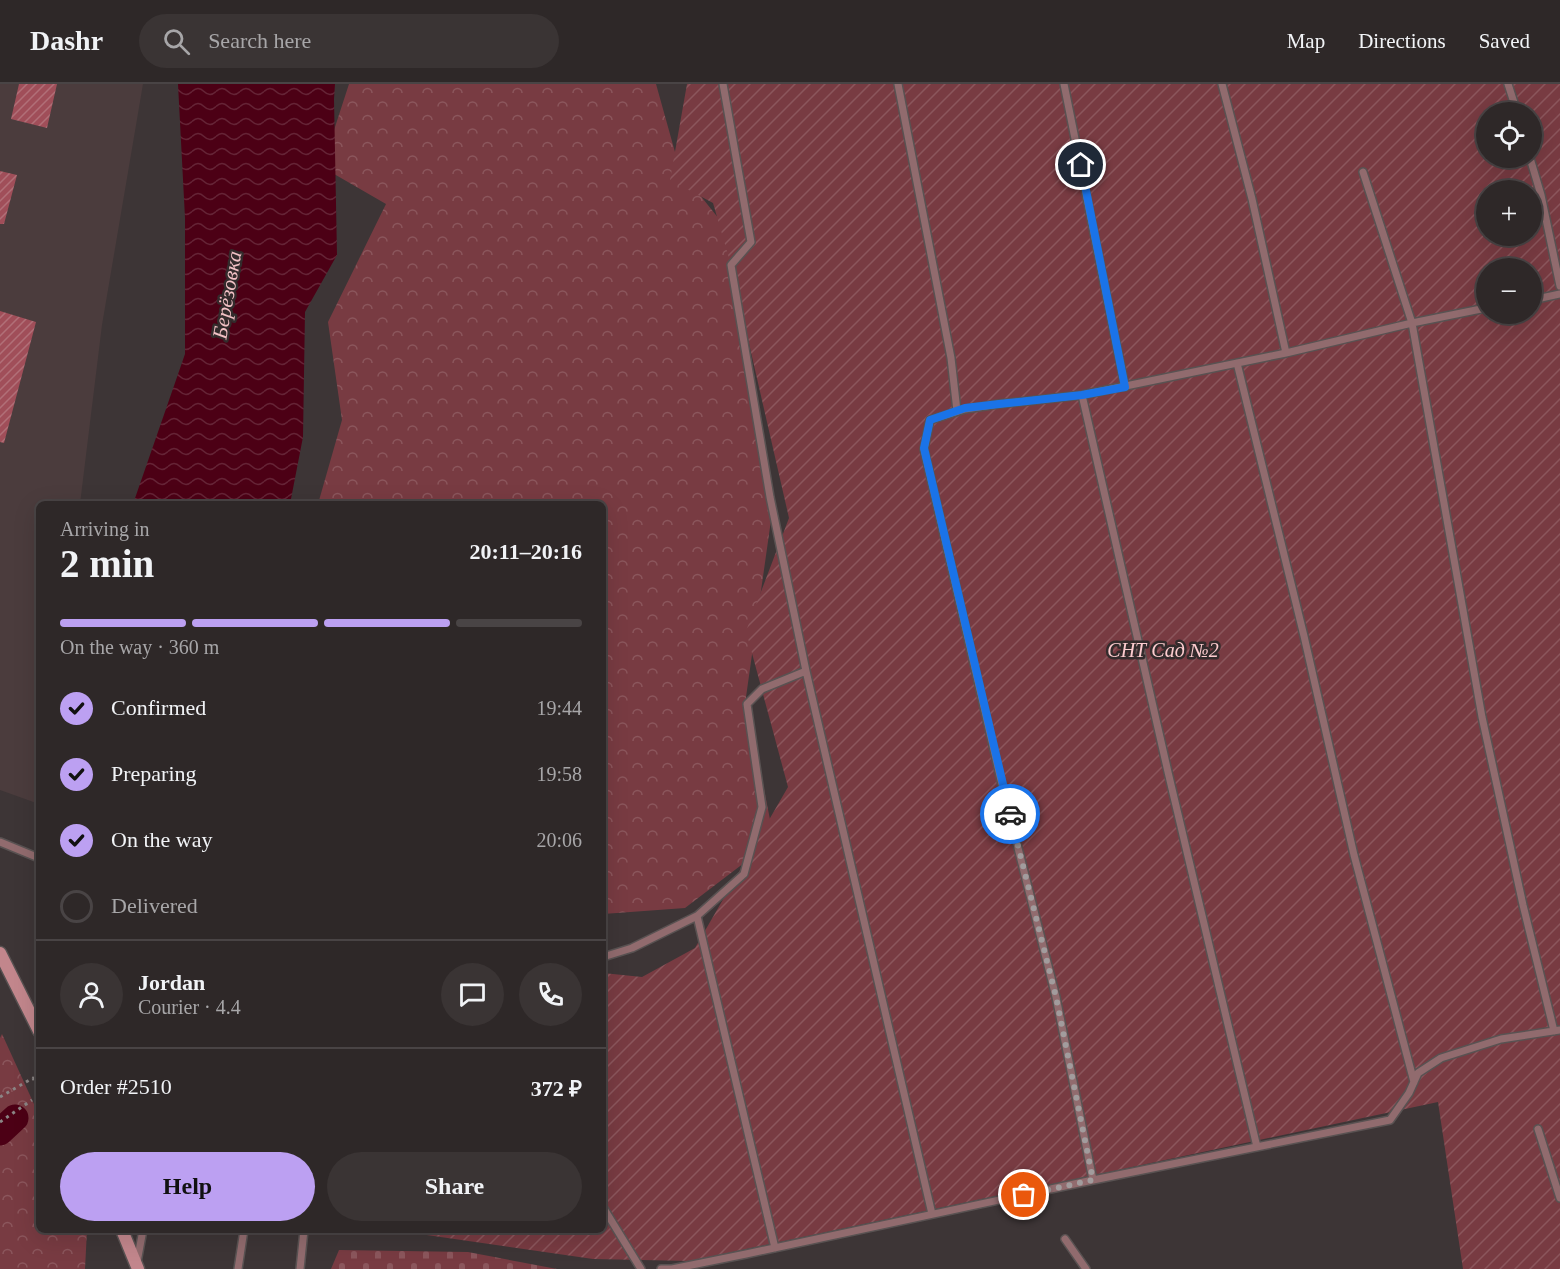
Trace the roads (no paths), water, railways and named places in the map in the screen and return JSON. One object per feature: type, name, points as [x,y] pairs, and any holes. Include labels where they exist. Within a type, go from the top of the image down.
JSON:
[{"type":"main road","points":[[0,953],[36,1025]]},
{"type":"main road","points":[[123,1233],[137,1267]]},
{"type":"lane","points":[[723,84],[751,242],[731,265],[770,497],[806,671],[932,1214]]},
{"type":"lane","points":[[898,84],[951,358],[957,411]]},
{"type":"lane","points":[[1064,84],[1125,387]]},
{"type":"lane","points":[[1222,84],[1252,199],[1287,353]]},
{"type":"lane","points":[[1508,84],[1514,102]]},
{"type":"lane","points":[[1533,168],[1560,286]]},
{"type":"lane","points":[[661,1269],[672,1269],[775,1248],[1390,1120],[1409,1093],[1418,1073],[1441,1058],[1501,1039],[1557,1031],[1523,905],[1482,717],[1412,323],[1363,172]]},
{"type":"lane","points":[[1542,298],[1560,294]]},
{"type":"lane","points":[[1093,1180],[1056,997],[1004,793],[924,448],[930,420],[965,408],[1082,395],[1125,387],[1476,310]]},
{"type":"lane","points":[[1237,363],[1305,636],[1354,855],[1414,1082]]},
{"type":"lane","points":[[1082,395],[1257,1147]]},
{"type":"lane","points":[[606,956],[632,948],[697,916],[744,874],[762,807],[747,704],[762,689],[806,671]]},
{"type":"lane","points":[[0,842],[36,857]]},
{"type":"lane","points":[[697,916],[775,1248]]},
{"type":"lane","points":[[1538,1129],[1560,1198]]},
{"type":"lane","points":[[606,1212],[641,1269]]},
{"type":"lane","points":[[137,1267],[142,1233]]},
{"type":"lane","points":[[238,1269],[244,1233]]},
{"type":"lane","points":[[300,1269],[304,1233]]},
{"type":"lane","points":[[1065,1239],[1086,1269]]},
{"type":"water","points":[[178,84],[335,84],[337,255],[305,312],[303,437],[291,501],[134,501],[185,354],[185,218]]},
{"type":"waterway","name":"Берёзовка","points":[[0,1132],[15,1118]]},
{"type":"park label","name":"СНТ Сад №2","points":[[1163,650]]}]
